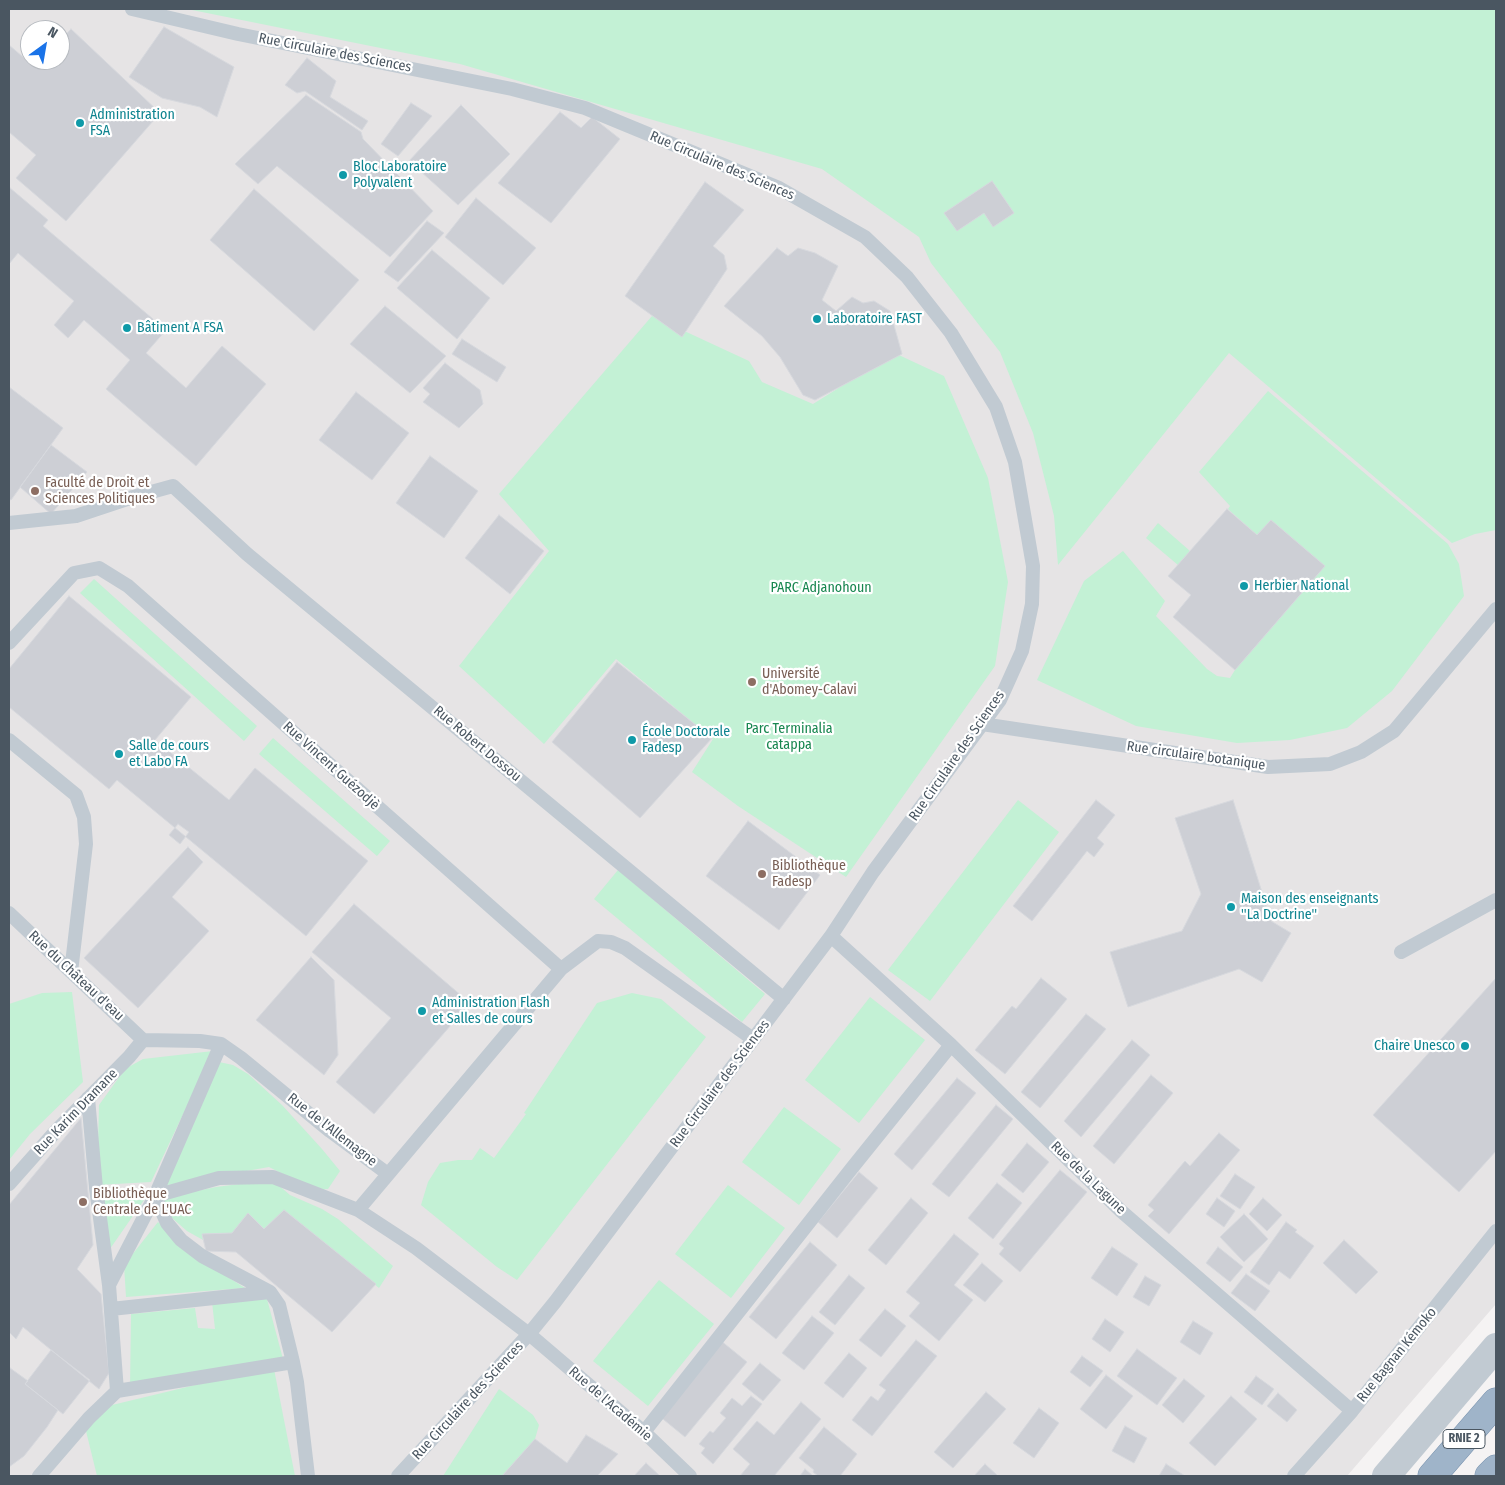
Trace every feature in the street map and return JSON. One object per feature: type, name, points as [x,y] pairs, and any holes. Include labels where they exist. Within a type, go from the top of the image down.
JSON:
[{"type":"highway","name":"RNIE 2","points":[[1432,1476],[1496,1402]]},
{"type":"highway","points":[[1490,1476],[1496,1469]]},
{"type":"street","points":[[1386,1476],[1496,1347]]},
{"type":"lane","name":"Rue Circulaire des Sciences","points":[[132,9],[238,34],[512,89],[584,108],[780,188],[865,238],[907,277],[951,332],[996,407],[1015,462],[1033,566],[1032,604],[1022,651],[1000,700],[873,872],[831,936],[555,1302],[529,1334],[398,1476]]},
{"type":"lane","name":"Rue Robert Dossou","points":[[9,523],[76,516],[173,486],[247,554],[784,999]]},
{"type":"lane","name":"Rue Vincent Guézodjè","points":[[9,643],[74,572],[98,568],[128,586],[561,970]]},
{"type":"lane","name":"Rue circulaire botanique","points":[[982,724],[1268,767],[1330,764],[1361,752],[1394,731],[1496,609]]},
{"type":"lane","points":[[9,740],[76,795],[84,817],[86,844],[71,972]]},
{"type":"lane","points":[[1401,952],[1496,900]]},
{"type":"lane","name":"Rue du Château d'eau","points":[[9,913],[143,1040]]},
{"type":"lane","name":"Rue de la Lagune","points":[[831,936],[951,1046],[1121,1211],[1352,1411]]},
{"type":"lane","name":"Rue de l'Allemagne","points":[[143,1040],[200,1041],[221,1044],[241,1058],[330,1131],[388,1174],[561,970],[598,941],[611,942],[625,948],[753,1039]]},
{"type":"lane","name":"Rue Karim Dramane","points":[[9,1184],[143,1040]]},
{"type":"lane","points":[[108,1284],[155,1196],[221,1044]]},
{"type":"lane","points":[[644,1432],[852,1168],[951,1046]]},
{"type":"lane","points":[[88,1098],[96,1188],[111,1310],[117,1391]]},
{"type":"lane","points":[[358,1210],[388,1174]]},
{"type":"lane","name":"Rue de l'Académie","points":[[155,1196],[219,1178],[273,1177],[358,1210],[416,1248],[529,1334],[644,1432],[690,1476]]},
{"type":"lane","points":[[155,1196],[167,1223],[181,1240],[202,1256],[270,1292],[279,1305],[297,1382],[308,1476]]},
{"type":"lane","name":"Rue Bagnan Kémoko","points":[[1294,1476],[1352,1411],[1496,1231]]},
{"type":"lane","points":[[111,1310],[270,1292]]},
{"type":"lane","points":[[43,1474],[89,1418],[117,1391],[293,1362]]},
{"type":"shaded area","name":"Université d'Abomey-Calavi","points":[[9,9],[1496,9],[1496,1304],[1347,1476],[9,1476]]},
{"type":"green space","points":[[187,9],[1496,9],[1496,530],[1475,534],[1452,543],[1229,353],[1058,565],[1054,516],[1033,433],[1000,352],[931,263],[919,237],[822,169],[460,64]]},
{"type":"green space","name":"PARC Adjanohoun","points":[[652,316],[749,361],[762,382],[813,404],[845,384],[888,350],[944,376],[988,478],[1008,582],[995,666],[846,877],[738,806],[692,772],[713,739],[616,659],[544,744],[459,666],[549,551],[499,494]]},
{"type":"green space","points":[[1268,391],[1448,544],[1459,564],[1464,596],[1392,691],[1347,728],[1290,740],[1237,743],[1136,726],[1037,680],[1084,581],[1123,551],[1165,601],[1156,616],[1207,669],[1217,676],[1230,678],[1324,566],[1271,520],[1257,535],[1228,509],[1230,506],[1199,472]]},
{"type":"green space","points":[[1158,523],[1190,551],[1178,565],[1146,538]]},
{"type":"green space","points":[[94,579],[257,726],[244,741],[80,593]]},
{"type":"green space","points":[[273,738],[390,841],[377,856],[259,754]]},
{"type":"green space","points":[[1018,800],[1059,832],[930,1001],[888,970]]},
{"type":"green space","points":[[618,870],[765,994],[742,1022],[594,899]]},
{"type":"green space","points":[[72,992],[83,1082],[30,1134],[9,1160],[9,1004],[42,993]]},
{"type":"green space","points":[[632,993],[661,999],[706,1037],[517,1280],[497,1267],[421,1205],[428,1182],[440,1163],[472,1160],[480,1148],[494,1158],[526,1114],[524,1113],[597,1003]]},
{"type":"green space","points":[[870,997],[925,1040],[859,1123],[805,1080]]},
{"type":"green space","points":[[213,1051],[151,1182],[97,1185],[99,1105],[125,1069],[143,1059]]},
{"type":"green space","points":[[219,1062],[233,1065],[248,1074],[282,1105],[322,1149],[340,1171],[328,1189],[315,1190],[269,1167],[162,1186]]},
{"type":"green space","points":[[784,1107],[841,1149],[799,1205],[742,1162]]},
{"type":"green space","points":[[263,1181],[276,1183],[290,1195],[322,1209],[338,1219],[393,1266],[379,1288],[284,1210],[264,1229],[202,1234],[203,1240],[187,1231],[164,1211],[163,1198],[216,1187]]},
{"type":"green space","points":[[728,1185],[785,1228],[731,1298],[675,1254]]},
{"type":"green space","points":[[100,1198],[144,1200],[105,1256]]},
{"type":"green space","points":[[158,1222],[198,1258],[245,1288],[126,1297],[124,1265]]},
{"type":"green space","points":[[659,1280],[714,1324],[648,1406],[593,1361]]},
{"type":"green space","points":[[267,1299],[283,1359],[130,1389],[131,1314],[195,1308],[198,1328],[215,1329],[212,1302]]},
{"type":"green space","points":[[274,1369],[295,1476],[97,1476],[86,1431],[108,1406],[220,1379]]},
{"type":"green space","points":[[499,1389],[533,1415],[539,1425],[535,1439],[502,1476],[443,1476]]},
{"type":"building","points":[[164,27],[234,67],[217,117],[200,107],[162,98],[129,77]]},
{"type":"building","name":"Administration FSA","points":[[70,30],[160,113],[66,221],[16,178],[36,155],[9,132],[9,45],[20,54],[20,70],[70,70]]},
{"type":"building","points":[[307,58],[336,81],[330,97],[368,121],[362,130],[305,91],[297,93],[285,85]]},
{"type":"building","name":"Bloc Laboratoire Polyvalent","points":[[306,95],[361,132],[363,139],[433,211],[390,257],[277,166],[258,184],[235,164]]},
{"type":"building","points":[[411,103],[432,116],[398,156],[381,144]]},
{"type":"building","points":[[461,105],[510,154],[458,205],[409,161]]},
{"type":"building","points":[[560,112],[581,128],[592,117],[620,139],[551,223],[498,183]]},
{"type":"building","points":[[992,181],[1014,213],[993,227],[984,213],[957,231],[944,213]]},
{"type":"building","points":[[705,182],[744,210],[713,246],[724,255],[727,269],[682,337],[625,296]]},
{"type":"building","name":"Bâtiment A FSA","points":[[10,188],[48,220],[43,226],[166,330],[146,353],[186,388],[222,346],[266,384],[196,466],[106,389],[130,360],[84,320],[68,338],[54,325],[74,301],[18,253],[9,264]]},
{"type":"building","points":[[254,189],[359,280],[314,331],[210,240]]},
{"type":"building","points":[[476,198],[536,248],[503,285],[445,237]]},
{"type":"building","points":[[427,221],[444,233],[398,282],[384,272]]},
{"type":"building","name":"Laboratoire FAST","points":[[777,248],[788,256],[798,248],[815,253],[838,266],[822,300],[836,311],[852,297],[863,303],[874,301],[890,311],[902,354],[815,400],[803,395],[780,357],[762,336],[724,306]]},
{"type":"building","points":[[432,250],[490,298],[457,339],[397,288]]},
{"type":"building","points":[[385,306],[446,356],[410,393],[350,344]]},
{"type":"building","points":[[462,339],[506,367],[497,382],[452,354]]},
{"type":"building","points":[[445,363],[480,390],[483,404],[459,428],[423,402],[430,394],[423,388]]},
{"type":"building","points":[[9,387],[63,428],[11,500],[9,499]]},
{"type":"building","points":[[356,392],[409,433],[372,480],[319,440]]},
{"type":"building","points":[[51,445],[87,472],[51,514],[20,487]]},
{"type":"building","points":[[430,456],[478,491],[444,538],[396,503]]},
{"type":"building","name":"Herbier National","points":[[1227,509],[1257,535],[1271,520],[1325,566],[1235,670],[1173,617],[1191,595],[1168,576]]},
{"type":"building","points":[[499,515],[544,551],[510,594],[465,558]]},
{"type":"building","name":"Salle de cours et Labo FA","points":[[69,596],[191,697],[155,740],[229,800],[255,768],[368,861],[306,936],[117,780],[109,789],[9,707],[9,669]]},
{"type":"building","name":"École Doctorale Fadesp","points":[[617,662],[712,738],[640,818],[552,742]]},
{"type":"building","points":[[1096,800],[1115,815],[1097,838],[1104,844],[1094,857],[1087,851],[1032,921],[1013,906]]},
{"type":"building","name":"Maison des enseignants ''La Doctrine''","points":[[1233,800],[1271,921],[1291,933],[1262,982],[1239,969],[1128,1007],[1110,952],[1182,931],[1201,894],[1175,818]]},
{"type":"building","points":[[748,821],[820,875],[779,930],[706,876]]},
{"type":"building","points":[[178,824],[189,832],[180,844],[169,835]]},
{"type":"building","points":[[188,847],[203,862],[172,897],[209,931],[138,1008],[84,958]]},
{"type":"building","name":"Administration Flash et Salles de cours","points":[[354,904],[470,1003],[374,1114],[336,1082],[391,1018],[312,952]]},
{"type":"building","points":[[311,957],[334,980],[338,1055],[324,1075],[256,1020]]},
{"type":"building","points":[[1041,978],[1067,999],[1005,1074],[975,1050],[1012,1006],[1016,1009]]},
{"type":"building","name":"Chaire Unesco","points":[[1496,978],[1496,1151],[1459,1192],[1373,1115]]},
{"type":"building","points":[[1086,1014],[1106,1029],[1040,1108],[1021,1092]]},
{"type":"building","points":[[1132,1040],[1150,1055],[1081,1137],[1064,1121]]},
{"type":"building","points":[[1151,1075],[1173,1093],[1114,1164],[1093,1146]]},
{"type":"building","points":[[957,1078],[976,1093],[912,1170],[894,1154]]},
{"type":"building","points":[[996,1105],[1013,1119],[949,1197],[932,1184]]},
{"type":"building","points":[[81,1118],[93,1245],[77,1269],[101,1294],[109,1373],[99,1389],[23,1327],[16,1339],[9,1332],[9,1205]]},
{"type":"building","points":[[1219,1133],[1240,1150],[1169,1234],[1148,1216],[1154,1210],[1148,1205],[1185,1161],[1190,1166]]},
{"type":"building","points":[[1027,1143],[1049,1162],[1023,1193],[1001,1175]]},
{"type":"building","points":[[1060,1170],[1087,1192],[1020,1272],[999,1254],[1004,1248],[999,1244]]},
{"type":"building","points":[[859,1172],[878,1188],[837,1238],[818,1222]]},
{"type":"building","points":[[1235,1174],[1255,1187],[1240,1209],[1220,1196]]},
{"type":"building","points":[[997,1183],[1022,1203],[993,1239],[968,1218]]},
{"type":"building","points":[[911,1198],[928,1213],[886,1265],[868,1250]]},
{"type":"building","points":[[1217,1198],[1235,1211],[1224,1227],[1206,1214]]},
{"type":"building","points":[[1263,1198],[1282,1215],[1267,1231],[1249,1214]]},
{"type":"building","points":[[284,1210],[376,1284],[332,1332],[236,1252],[206,1251],[202,1234],[232,1233],[248,1213],[264,1229]]},
{"type":"building","points":[[1244,1214],[1268,1239],[1244,1262],[1220,1237]]},
{"type":"building","points":[[1286,1222],[1297,1230],[1295,1232],[1314,1246],[1290,1279],[1279,1271],[1269,1285],[1250,1272]]},
{"type":"building","points":[[954,1234],[979,1254],[954,1285],[973,1300],[939,1341],[909,1316],[920,1303],[906,1292]]},
{"type":"building","points":[[1344,1240],[1378,1272],[1356,1294],[1323,1263]]},
{"type":"building","points":[[810,1242],[837,1265],[776,1339],[749,1317]]},
{"type":"building","points":[[1112,1247],[1138,1264],[1117,1296],[1091,1278]]},
{"type":"building","points":[[1218,1247],[1243,1267],[1230,1282],[1206,1263]]},
{"type":"building","points":[[982,1263],[1003,1281],[985,1302],[963,1285]]},
{"type":"building","points":[[1246,1274],[1270,1291],[1255,1311],[1231,1293]]},
{"type":"building","points":[[849,1275],[865,1288],[835,1325],[819,1312]]},
{"type":"building","points":[[1145,1276],[1161,1285],[1149,1306],[1133,1297]]},
{"type":"building","points":[[885,1309],[906,1326],[881,1357],[859,1340]]},
{"type":"building","points":[[812,1316],[834,1333],[804,1370],[782,1353]]},
{"type":"building","points":[[1105,1319],[1124,1332],[1110,1352],[1092,1339]]},
{"type":"building","points":[[1193,1321],[1213,1333],[1200,1355],[1180,1342]]},
{"type":"building","points":[[720,1340],[747,1362],[685,1437],[658,1415]]},
{"type":"building","points":[[916,1340],[937,1356],[872,1436],[852,1420],[871,1396],[878,1401],[886,1390],[879,1385]]},
{"type":"building","points":[[1137,1349],[1177,1378],[1157,1405],[1117,1376]]},
{"type":"building","points":[[51,1350],[90,1380],[63,1414],[25,1384]]},
{"type":"building","points":[[849,1353],[867,1368],[843,1398],[824,1383]]},
{"type":"building","points":[[1082,1356],[1103,1371],[1090,1387],[1070,1372]]},
{"type":"building","points":[[760,1363],[781,1380],[763,1401],[742,1384]]},
{"type":"building","points":[[10,1368],[28,1381],[25,1384],[58,1410],[24,1456],[9,1467],[9,1370]]},
{"type":"building","points":[[1106,1375],[1133,1396],[1106,1429],[1080,1409]]},
{"type":"building","points":[[1256,1376],[1274,1389],[1262,1405],[1244,1392]]},
{"type":"building","points":[[1184,1379],[1205,1396],[1183,1423],[1162,1405]]},
{"type":"building","points":[[986,1392],[1006,1409],[953,1468],[934,1452]]},
{"type":"building","points":[[1278,1393],[1297,1410],[1287,1422],[1267,1406]]},
{"type":"building","points":[[751,1396],[762,1404],[713,1464],[701,1453],[705,1448],[699,1444],[710,1431],[713,1433],[726,1418],[720,1413],[732,1398],[742,1406]]},
{"type":"building","points":[[1231,1396],[1257,1419],[1215,1466],[1189,1443]]},
{"type":"building","points":[[801,1402],[821,1419],[774,1476],[740,1476],[750,1464],[733,1449],[757,1421],[774,1435]]},
{"type":"building","points":[[1039,1408],[1059,1423],[1034,1458],[1013,1443]]},
{"type":"building","points":[[1125,1426],[1147,1438],[1134,1463],[1112,1451]]},
{"type":"building","points":[[824,1427],[857,1454],[840,1476],[818,1476],[813,1472],[814,1470],[799,1458]]},
{"type":"building","points":[[586,1435],[618,1454],[597,1476],[502,1476],[535,1439],[567,1463]]},
{"type":"building","points":[[646,1463],[660,1476],[634,1476]]},
{"type":"building","points":[[985,1464],[998,1476],[974,1476]]},
{"type":"building","points":[[1166,1464],[1185,1476],[1159,1476]]},
{"type":"building","points":[[805,1469],[813,1476],[800,1476]]},
{"type":"place","name":"Administration FSA","points":[[80,123]]},
{"type":"place","name":"Bloc Laboratoire Polyvalent","points":[[343,175]]},
{"type":"place","name":"Laboratoire FAST","points":[[817,319]]},
{"type":"place","name":"Bâtiment A FSA","points":[[127,328]]},
{"type":"place","name":"Faculté de Droit et Sciences Politiques","points":[[35,491]]},
{"type":"place","name":"Herbier National","points":[[1244,586]]},
{"type":"place","name":"Université d'Abomey-Calavi","points":[[752,682]]},
{"type":"place","name":"École Doctorale Fadesp","points":[[632,740]]},
{"type":"place","name":"Salle de cours et Labo FA","points":[[119,754]]},
{"type":"place","name":"Bibliothèque Fadesp","points":[[762,874]]},
{"type":"place","name":"Maison des enseignants ''La Doctrine''","points":[[1231,907]]},
{"type":"place","name":"Administration Flash et Salles de cours","points":[[422,1011]]},
{"type":"place","name":"Chaire Unesco","points":[[1465,1046]]},
{"type":"place","name":"Bibliothèque Centrale de L'UAC","points":[[83,1202]]},
{"type":"park label","name":"Parc Terminalia catappa","points":[[789,738]]}]
